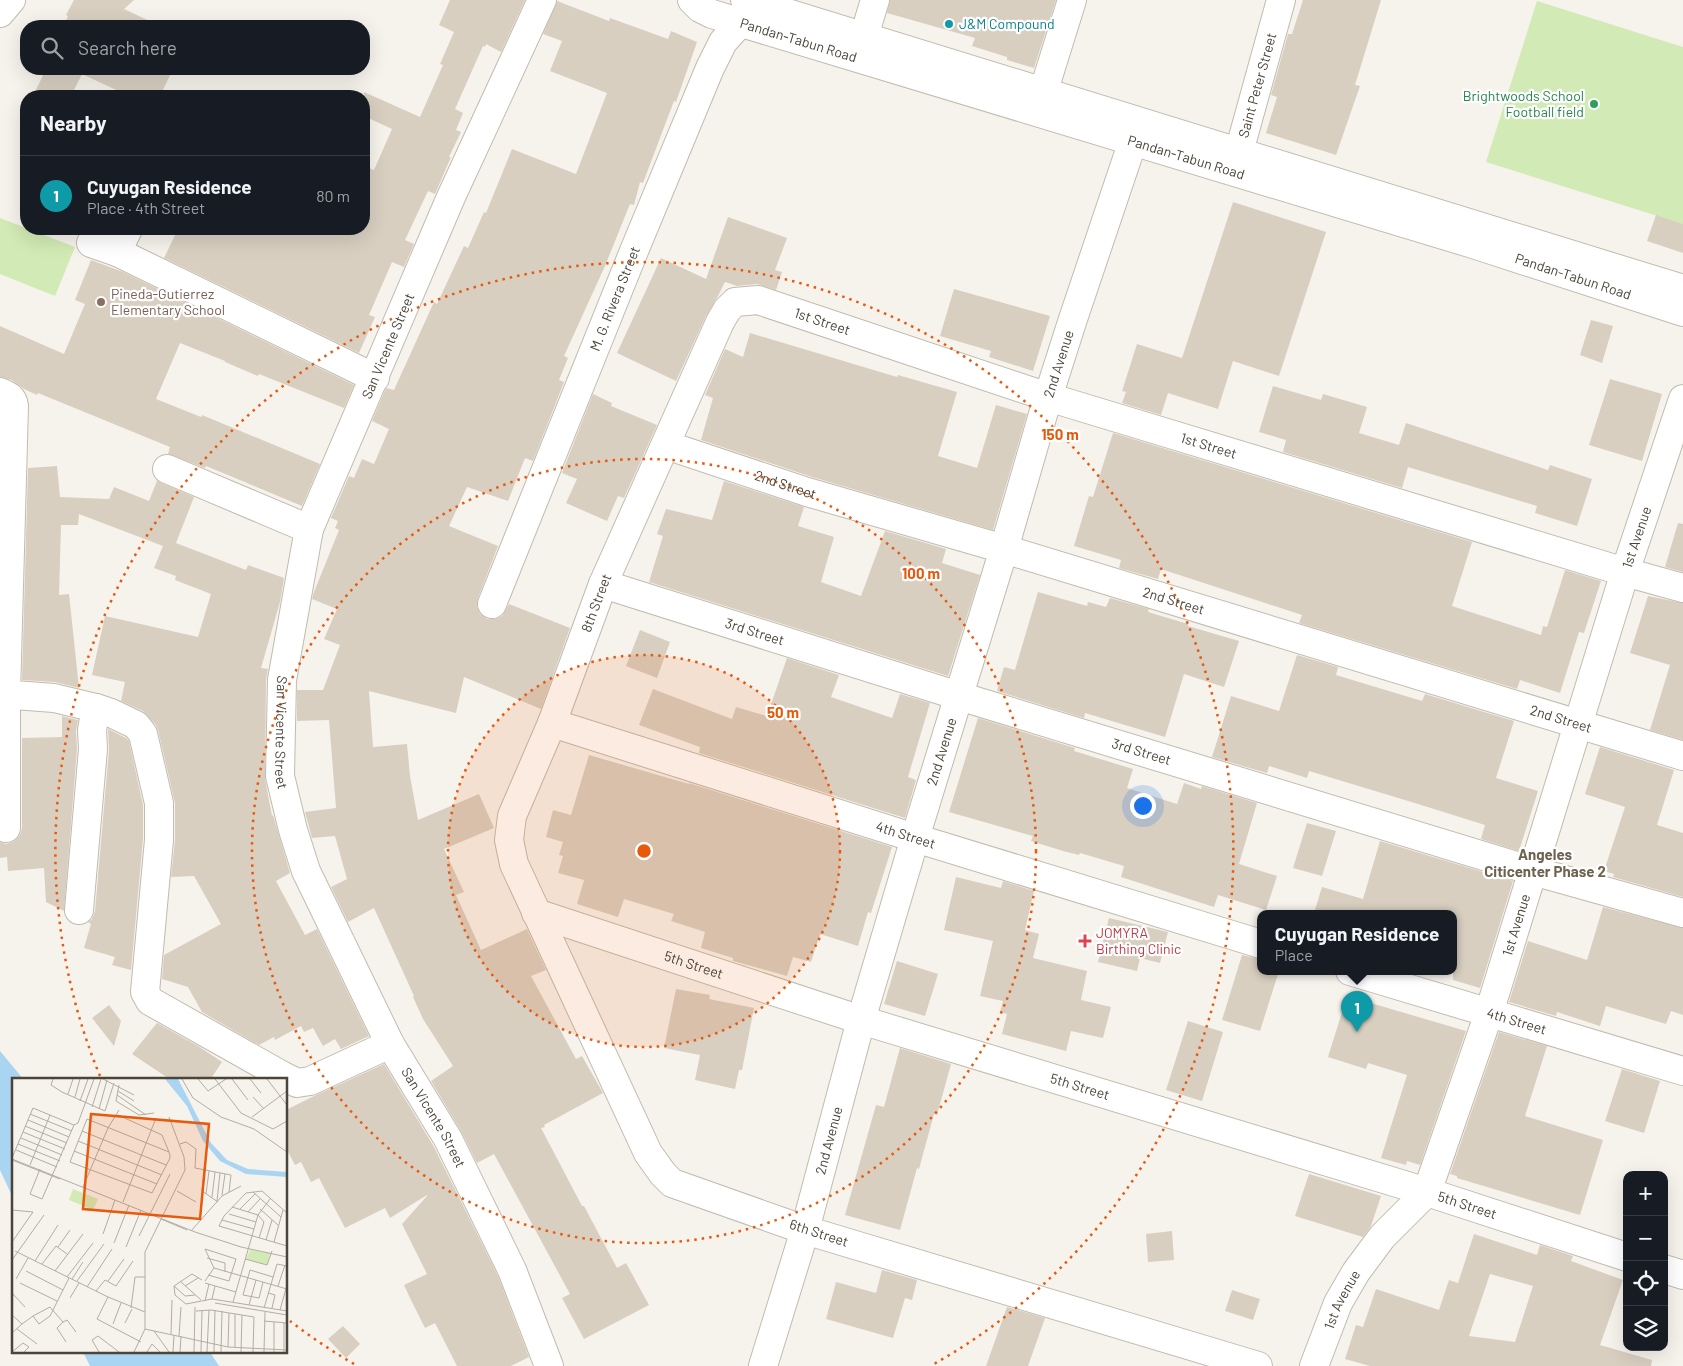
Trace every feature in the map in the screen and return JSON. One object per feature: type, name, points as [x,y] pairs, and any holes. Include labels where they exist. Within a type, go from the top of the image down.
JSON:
[{"type":"street","points":[[0,13],[11,0]]},
{"type":"street","name":"San Vicente Street","points":[[542,0],[451,198],[310,529],[282,680],[280,776],[293,830],[306,871],[390,1044],[448,1139],[508,1261],[549,1366]]},
{"type":"street","name":"Pandan-Tabun Road","points":[[692,0],[706,12],[746,6],[861,47],[1236,162],[1683,289]]},
{"type":"street","points":[[861,47],[875,0]]},
{"type":"street","points":[[1040,102],[1072,0]]},
{"type":"street","name":"Saint Peter Street","points":[[1236,162],[1281,0]]},
{"type":"street","name":"M. G. Rivera Street","points":[[492,604],[710,68],[722,42],[746,6]]},
{"type":"street","name":"Pandan-Tabun Road","points":[[1040,102],[1133,141],[1236,162],[1473,244],[1683,312]]},
{"type":"street","name":"2nd Avenue","points":[[763,1366],[805,1230],[861,1020],[914,838],[1004,549],[1048,397],[1133,141]]},
{"type":"street","points":[[91,243],[123,240],[374,378]]},
{"type":"street","name":"1st Street","points":[[735,302],[758,300],[1048,397],[1683,588]]},
{"type":"street","name":"8th Street","points":[[536,913],[514,864],[508,840],[512,816],[552,724],[603,584],[720,322],[727,310],[735,302]]},
{"type":"street","points":[[0,392],[10,396],[14,406],[3,694],[6,828]]},
{"type":"street","name":"1st Avenue","points":[[1314,1366],[1338,1304],[1356,1272],[1382,1237],[1426,1192],[1489,1013],[1625,572],[1683,399]]},
{"type":"street","name":"2nd Street","points":[[666,446],[807,492],[1004,549],[1683,756]]},
{"type":"street","points":[[166,469],[310,529]]},
{"type":"street","name":"3rd Street","points":[[603,584],[959,696],[1533,871],[1683,912]]},
{"type":"street","points":[[3,694],[54,698],[96,708],[136,725],[143,734],[159,803],[159,840],[145,992],[150,1001],[287,1078]]},
{"type":"street","points":[[78,910],[93,749],[92,730],[96,708]]},
{"type":"street","name":"4th Street","points":[[552,724],[914,838],[1257,943]]},
{"type":"street","name":"5th Street","points":[[536,913],[861,1020],[1426,1192],[1623,1256]]},
{"type":"street","name":"6th Street","points":[[536,913],[648,1153],[672,1183],[805,1230],[1258,1366]]},
{"type":"street","name":"4th Street","points":[[1363,975],[1683,1071]]},
{"type":"street","points":[[288,1078],[297,1083],[310,1081],[390,1044]]},
{"type":"street","points":[[1668,1270],[1683,1275]]},
{"type":"green space","name":"Brightwoods School Football field","points":[[1537,1],[1683,47],[1683,224],[1486,162]]},
{"type":"green space","points":[[0,218],[20,226],[20,235],[44,235],[75,247],[55,296],[0,274]]},
{"type":"water","points":[[0,1051],[22,1078],[12,1078],[12,1196],[0,1170]]},
{"type":"water","points":[[84,1354],[211,1354],[219,1366],[90,1366]]},
{"type":"building","points":[[74,0],[134,0],[124,9],[147,20],[66,20],[68,16],[66,15]]},
{"type":"building","points":[[450,0],[525,0],[501,52],[486,44],[485,47],[483,46],[455,109],[463,113],[456,130],[461,132],[449,157],[451,157],[435,194],[428,191],[405,240],[414,244],[404,267],[392,262],[369,315],[375,317],[359,353],[164,258],[175,235],[370,235],[370,168],[374,170],[392,129],[370,119],[370,95],[420,117],[443,65],[440,64],[454,32],[439,25]]},
{"type":"building","points":[[890,0],[1056,0],[1034,68],[972,46],[975,38],[887,13]]},
{"type":"building","points":[[1303,0],[1381,0],[1355,85],[1360,86],[1336,155],[1266,133],[1277,97],[1271,95],[1288,34],[1292,34]]},
{"type":"building","points":[[557,1],[609,21],[610,18],[668,39],[671,31],[697,42],[676,102],[674,101],[643,183],[640,182],[634,205],[630,204],[605,266],[564,356],[568,358],[559,380],[564,382],[533,461],[525,458],[508,501],[467,487],[449,526],[498,546],[478,598],[477,607],[480,614],[487,619],[495,619],[502,616],[509,604],[570,628],[541,709],[464,677],[456,713],[369,691],[373,747],[407,744],[410,776],[418,820],[479,794],[494,828],[444,849],[464,892],[456,895],[481,950],[527,929],[546,970],[531,976],[576,1059],[582,1056],[603,1093],[541,1128],[617,1268],[626,1263],[649,1305],[584,1339],[562,1298],[570,1294],[494,1154],[477,1163],[461,1131],[431,1081],[453,1066],[423,1019],[374,908],[348,922],[331,887],[347,879],[335,836],[312,838],[305,812],[336,808],[329,720],[297,721],[297,690],[323,690],[340,645],[324,639],[337,609],[312,599],[339,530],[335,528],[338,521],[331,518],[349,476],[354,478],[362,459],[374,464],[389,429],[372,421],[386,388],[394,390],[434,302],[437,304],[464,246],[468,248],[484,212],[486,213],[512,149],[576,174],[607,93],[550,71],[562,41],[543,34]]},
{"type":"building","points":[[43,75],[82,75],[74,90],[36,90]]},
{"type":"building","points":[[84,75],[170,75],[163,90],[116,90]]},
{"type":"building","points":[[1233,202],[1326,232],[1279,376],[1233,361],[1218,409],[1168,393],[1161,415],[1122,403],[1126,392],[1122,391],[1137,344],[1182,358]]},
{"type":"building","points":[[1656,215],[1683,224],[1683,253],[1647,241]]},
{"type":"building","points":[[728,217],[787,238],[775,270],[782,272],[776,290],[757,284],[737,286],[725,282],[706,316],[676,381],[617,353],[661,258],[706,279]]},
{"type":"building","points":[[91,260],[123,272],[354,385],[344,408],[259,374],[258,376],[180,343],[156,399],[201,417],[202,415],[320,464],[302,506],[206,466],[205,468],[168,454],[170,447],[38,393],[37,395],[24,389],[12,380],[0,377],[0,326],[64,354],[85,304],[75,300]]},
{"type":"building","points":[[954,289],[1050,316],[1033,371],[989,357],[991,351],[940,336]]},
{"type":"building","points":[[1591,320],[1613,326],[1602,363],[1580,355]]},
{"type":"building","points":[[750,333],[897,377],[898,375],[957,392],[938,456],[977,468],[996,405],[1027,414],[993,530],[812,477],[701,440],[713,398],[705,395],[725,349],[743,357]]},
{"type":"building","points":[[1610,379],[1662,394],[1642,461],[1589,445]]},
{"type":"building","points":[[1273,386],[1321,400],[1323,394],[1367,407],[1359,433],[1399,445],[1406,423],[1548,470],[1550,465],[1592,479],[1577,526],[1535,513],[1537,506],[1408,467],[1402,488],[1283,452],[1286,440],[1259,432]]},
{"type":"building","points":[[593,394],[612,403],[611,406],[657,425],[624,498],[618,496],[607,521],[566,503],[577,479],[562,473]]},
{"type":"building","points":[[1113,433],[1472,542],[1452,606],[1541,635],[1543,626],[1547,627],[1565,570],[1601,581],[1584,633],[1579,632],[1560,693],[1520,680],[1517,689],[1299,623],[1302,615],[1161,569],[1158,579],[1119,568],[1121,560],[1074,546],[1089,496],[1093,497]]},
{"type":"building","points":[[57,466],[60,497],[109,499],[114,487],[149,501],[157,481],[194,497],[176,543],[246,570],[248,565],[284,578],[280,602],[261,668],[268,669],[266,680],[265,779],[272,816],[290,873],[276,881],[305,935],[317,929],[369,1036],[341,1049],[335,1039],[323,1046],[313,1028],[304,1032],[301,1026],[275,1040],[274,1037],[259,1045],[202,1012],[188,987],[162,979],[164,955],[221,924],[194,876],[171,877],[175,840],[175,803],[156,725],[143,711],[121,701],[125,682],[92,675],[105,616],[198,637],[211,594],[175,580],[176,576],[154,568],[163,546],[79,514],[78,525],[61,525],[59,595],[69,594],[79,688],[55,682],[22,680],[28,468]]},
{"type":"building","points":[[724,481],[804,507],[798,526],[834,537],[821,582],[861,596],[885,531],[946,549],[942,563],[980,575],[948,676],[649,582],[663,536],[657,534],[666,509],[712,520]]},
{"type":"building","points":[[1678,523],[1683,524],[1683,572],[1665,567]]},
{"type":"building","points":[[1038,592],[1087,606],[1088,602],[1106,607],[1110,598],[1149,609],[1148,612],[1188,624],[1188,626],[1239,641],[1224,687],[1184,674],[1165,737],[1085,713],[1084,718],[997,691],[1004,667],[1015,670]]},
{"type":"building","points":[[1648,596],[1683,603],[1683,740],[1650,730],[1670,665],[1630,653]]},
{"type":"building","points":[[640,630],[670,642],[657,678],[626,666]]},
{"type":"building","points":[[1297,655],[1338,667],[1336,675],[1422,701],[1425,694],[1514,721],[1496,778],[1538,791],[1519,851],[1481,839],[1485,825],[1418,804],[1309,771],[1307,778],[1269,766],[1267,773],[1212,757],[1231,696],[1279,711]]},
{"type":"building","points":[[787,658],[839,675],[831,697],[892,718],[900,694],[930,703],[908,777],[916,780],[905,818],[699,753],[700,747],[639,725],[653,689],[732,719],[736,707],[767,716]]},
{"type":"building","points":[[62,716],[78,720],[64,911],[46,902],[44,868],[8,871],[7,857],[0,858],[0,842],[6,844],[14,841],[20,835],[22,828],[22,738],[62,737]]},
{"type":"building","points":[[978,718],[1075,748],[1074,751],[1133,769],[1127,788],[1177,804],[1184,783],[1201,789],[1202,786],[1257,803],[1239,864],[1277,876],[1266,910],[1218,895],[1214,907],[1121,877],[1124,866],[1080,853],[1079,855],[1063,851],[1031,841],[1033,836],[949,812]]},
{"type":"building","points":[[108,729],[129,741],[143,805],[143,839],[131,970],[112,965],[115,957],[84,948],[91,924],[88,922],[92,919],[95,911],[109,750]]},
{"type":"building","points":[[1600,747],[1674,770],[1657,825],[1683,833],[1683,897],[1613,877],[1614,874],[1604,871],[1625,807],[1585,794]]},
{"type":"building","points":[[589,755],[689,783],[892,847],[871,913],[868,912],[858,946],[820,934],[811,962],[793,957],[787,976],[733,961],[733,958],[701,948],[705,932],[671,921],[674,914],[624,899],[618,917],[577,904],[584,880],[558,873],[563,856],[559,855],[563,842],[546,837],[553,810],[571,815]]},
{"type":"building","points":[[1307,823],[1336,831],[1322,876],[1293,868]]},
{"type":"building","points":[[1380,841],[1513,881],[1480,988],[1453,980],[1453,975],[1457,975],[1457,910],[1315,910],[1322,887],[1363,899]]},
{"type":"building","points":[[956,877],[1001,888],[1003,881],[1034,891],[1025,930],[1039,934],[1033,958],[1087,971],[1081,1000],[1111,1007],[1103,1038],[1071,1031],[1066,1051],[1002,1034],[1007,1014],[1000,1012],[1003,1001],[980,996],[993,941],[944,930]]},
{"type":"building","points":[[1603,907],[1683,928],[1683,1015],[1671,1011],[1666,1024],[1606,1006],[1600,1026],[1557,1012],[1556,1016],[1509,1002],[1528,941],[1587,960]]},
{"type":"building","points":[[1109,918],[1168,932],[1160,963],[1140,958],[1137,971],[1098,962]]},
{"type":"building","points":[[1242,955],[1257,958],[1257,975],[1278,975],[1260,1031],[1222,1020]]},
{"type":"building","points":[[897,961],[938,974],[925,1016],[884,1004]]},
{"type":"building","points":[[676,989],[710,995],[709,999],[754,1008],[742,1070],[739,1070],[735,1089],[695,1080],[700,1055],[664,1048]]},
{"type":"building","points":[[1347,996],[1466,1031],[1420,1165],[1407,1161],[1406,1165],[1381,1158],[1407,1075],[1368,1063],[1366,1069],[1328,1057]]},
{"type":"building","points":[[109,1005],[121,1021],[114,1046],[92,1018]]},
{"type":"building","points":[[1188,1021],[1223,1032],[1202,1101],[1166,1090]]},
{"type":"building","points":[[157,1023],[222,1062],[211,1078],[168,1078],[132,1054]]},
{"type":"building","points":[[1499,1032],[1547,1046],[1525,1116],[1603,1140],[1580,1215],[1457,1178],[1457,1176],[1450,1174]]},
{"type":"building","points":[[900,1048],[951,1064],[937,1115],[934,1114],[919,1169],[917,1168],[900,1230],[845,1215],[876,1105],[884,1107]]},
{"type":"building","points":[[384,1064],[434,1147],[498,1276],[529,1357],[511,1366],[457,1366],[435,1323],[425,1328],[404,1285],[427,1274],[402,1224],[427,1195],[390,1218],[385,1208],[345,1228],[319,1178],[311,1182],[301,1162],[295,1165],[288,1152],[288,1109]]},
{"type":"building","points":[[1622,1069],[1660,1081],[1644,1133],[1605,1121]]},
{"type":"building","points":[[1309,1174],[1381,1196],[1371,1226],[1363,1237],[1295,1216]]},
{"type":"building","points":[[1172,1231],[1174,1260],[1148,1262],[1146,1234]]},
{"type":"building","points":[[1474,1234],[1537,1255],[1540,1245],[1573,1256],[1571,1261],[1623,1280],[1600,1345],[1652,1360],[1651,1366],[1370,1366],[1345,1359],[1356,1325],[1363,1327],[1376,1289],[1439,1310],[1449,1280],[1458,1283]],"holes":[[[1490,1274],[1533,1286],[1515,1342],[1469,1336]]]},
{"type":"building","points":[[882,1270],[917,1280],[912,1300],[905,1298],[893,1338],[826,1319],[836,1282],[876,1293]]},
{"type":"building","points":[[1232,1290],[1260,1299],[1253,1320],[1225,1311]]},
{"type":"building","points":[[1007,1307],[1045,1318],[1028,1366],[986,1366]]},
{"type":"building","points":[[343,1326],[360,1344],[346,1358],[328,1339]]},
{"type":"place","name":"J&M Compound","points":[[949,24]]},
{"type":"place","name":"Brightwoods School Football field","points":[[1594,104]]},
{"type":"place","name":"Pineda-Gutierrez Elementary School","points":[[101,302]]},
{"type":"place","name":"JOMYRA Birthing Clinic","points":[[1085,941]]},
{"type":"place","name":"Cuyugan Residence","points":[[1357,1032]]},
{"type":"district","name":"Angeles Citicenter Phase 2","points":[[1545,864]]}]
